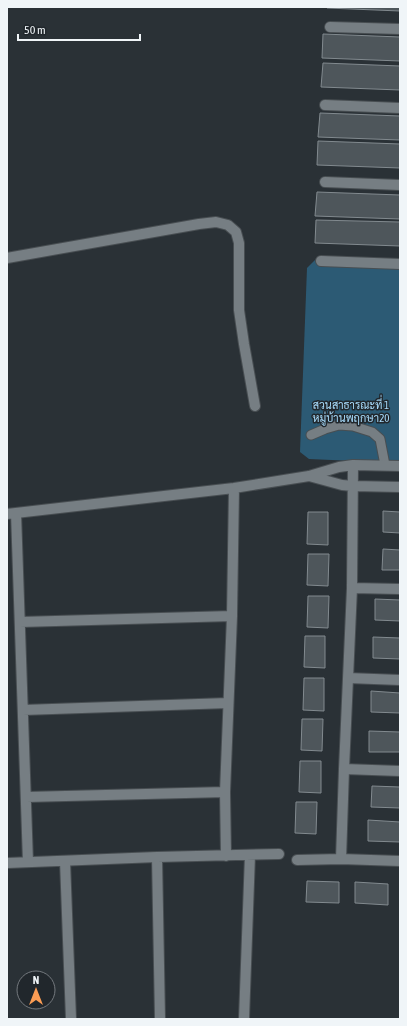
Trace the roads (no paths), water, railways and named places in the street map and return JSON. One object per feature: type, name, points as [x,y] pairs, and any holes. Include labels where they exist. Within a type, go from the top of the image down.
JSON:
[{"type":"street","points":[[330,27],[400,29]]},
{"type":"street","points":[[325,105],[400,108]]},
{"type":"street","points":[[325,182],[400,185]]},
{"type":"street","points":[[7,258],[198,224],[216,222],[228,225],[236,232],[239,243],[239,310],[255,406]]},
{"type":"street","points":[[320,261],[400,264]]},
{"type":"street","points":[[341,859],[352,588],[354,465]]},
{"type":"street","points":[[28,862],[20,622],[11,513],[234,488],[309,476],[340,467],[354,465],[400,466]]},
{"type":"street","points":[[309,476],[342,485],[400,487]]},
{"type":"street","points":[[226,856],[225,792],[232,616],[234,488]]},
{"type":"street","points":[[352,588],[400,589]]},
{"type":"street","points":[[20,622],[232,616]]},
{"type":"street","points":[[348,678],[400,680]]},
{"type":"street","points":[[23,710],[228,703]]},
{"type":"street","points":[[344,769],[400,771]]},
{"type":"street","points":[[26,797],[225,792]]},
{"type":"street","points":[[7,863],[279,854]]},
{"type":"street","points":[[244,1019],[250,855]]},
{"type":"street","points":[[157,857],[160,1019]]},
{"type":"street","points":[[296,860],[341,859],[400,861]]},
{"type":"street","points":[[65,861],[71,1019]]},
{"type":"lane","points":[[310,435],[339,425],[353,426],[372,432],[380,439],[384,465]]},
{"type":"park label","name":"สวนสาธารณะที่ 1 หมู่บ้านพฤกษา20","points":[[351,411]]}]
